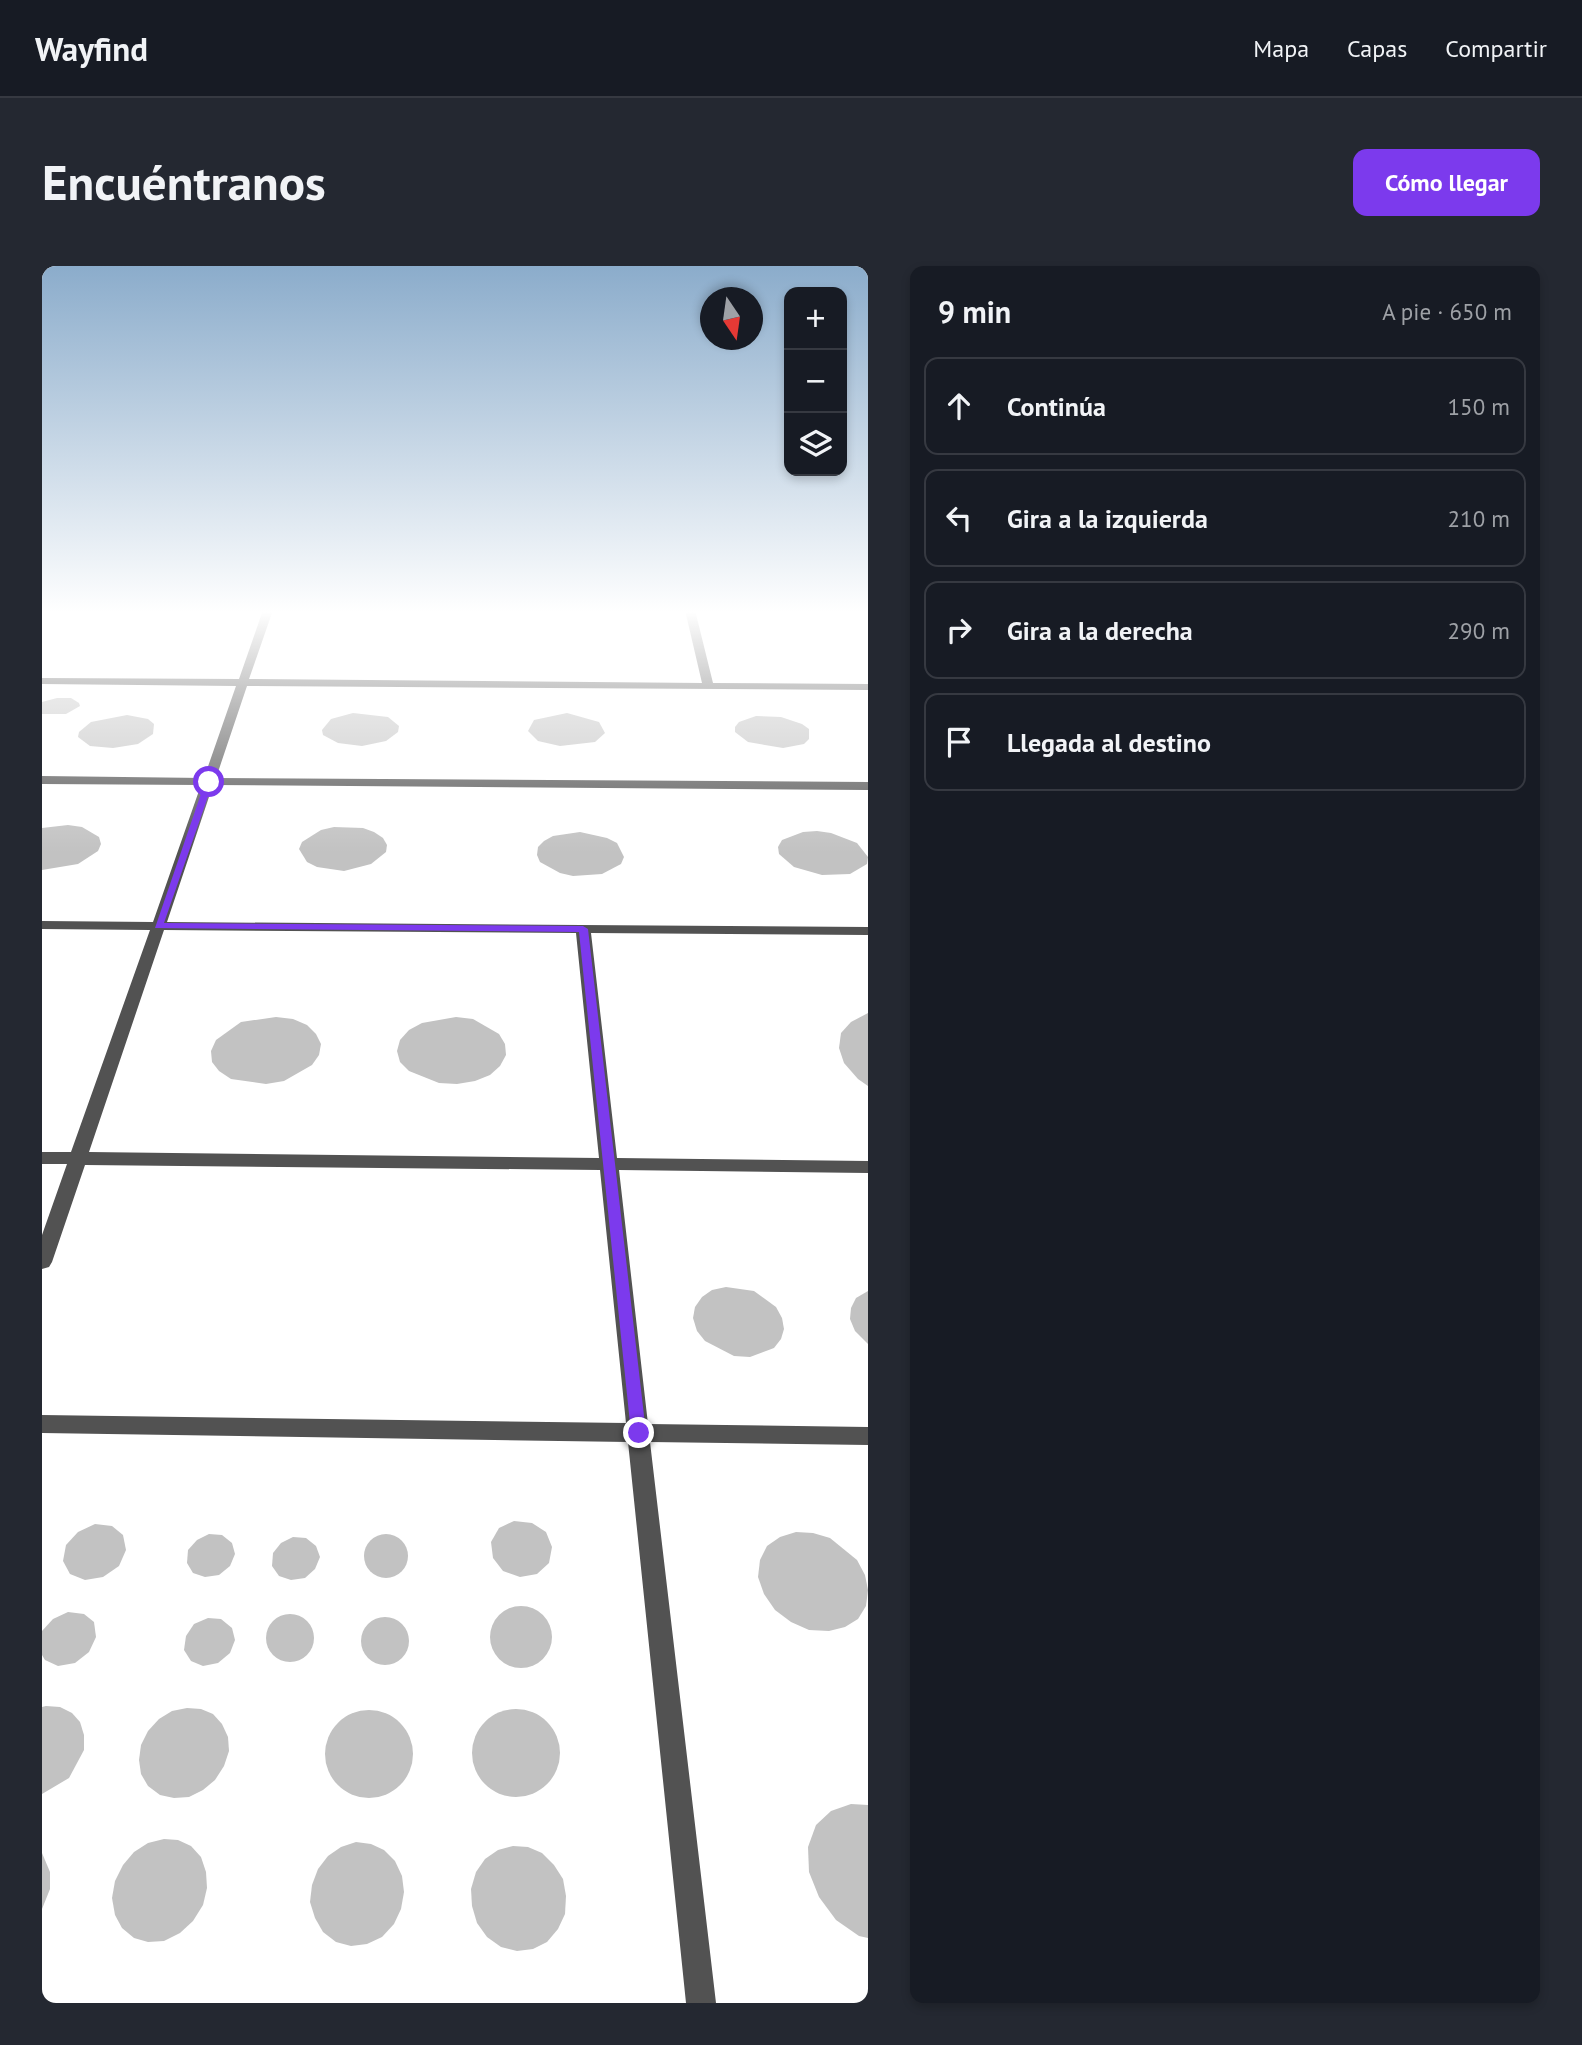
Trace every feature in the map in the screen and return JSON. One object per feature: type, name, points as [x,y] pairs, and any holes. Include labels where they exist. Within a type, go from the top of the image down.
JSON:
[{"type":"lane","points":[[42,1262],[240,691]]},
{"type":"lane","points":[[42,780],[868,786]]},
{"type":"lane","points":[[42,925],[868,931]]},
{"type":"lane","points":[[583,929],[701,2003]]},
{"type":"lane","points":[[42,1158],[868,1167]]},
{"type":"lane","points":[[42,1424],[868,1436]]},
{"type":"building","points":[[71,698],[80,706],[66,714],[42,714],[42,702]]},
{"type":"building","points":[[353,713],[388,717],[399,726],[398,732],[386,741],[362,746],[338,743],[323,735],[322,730],[331,719]]},
{"type":"building","points":[[567,713],[599,722],[605,733],[595,742],[560,746],[538,741],[528,731],[534,720]]},
{"type":"building","points":[[127,715],[148,719],[154,724],[153,734],[138,744],[113,748],[90,746],[78,737],[79,732],[91,722]]},
{"type":"building","points":[[756,716],[781,717],[802,724],[809,729],[809,739],[804,744],[783,748],[748,742],[735,732],[735,727],[739,722]]},
{"type":"building","points":[[68,825],[82,827],[99,837],[101,844],[98,851],[78,864],[42,870],[42,828]]},
{"type":"building","points":[[334,827],[363,828],[374,832],[383,838],[387,845],[386,852],[371,864],[344,871],[317,867],[307,862],[299,849],[302,842],[321,830]]},
{"type":"building","points":[[580,832],[617,843],[624,857],[621,864],[602,874],[573,876],[560,873],[540,862],[538,847],[544,841],[553,836]]},
{"type":"building","points":[[803,832],[831,833],[857,843],[868,857],[867,864],[850,874],[822,875],[794,867],[779,854],[778,847],[782,840]]},
{"type":"building","points":[[868,1013],[868,1086],[844,1063],[839,1048],[841,1033],[851,1022]]},
{"type":"building","points":[[276,1017],[293,1019],[307,1025],[316,1034],[321,1044],[319,1055],[312,1065],[284,1081],[266,1084],[231,1079],[219,1071],[212,1062],[211,1051],[216,1040],[241,1022]]},
{"type":"building","points":[[456,1017],[473,1019],[499,1034],[505,1044],[506,1055],[500,1066],[490,1075],[457,1084],[439,1083],[409,1071],[400,1062],[397,1051],[400,1040],[409,1030],[422,1023]]},
{"type":"building","points":[[726,1287],[754,1291],[776,1307],[784,1329],[774,1348],[750,1357],[734,1356],[705,1341],[697,1331],[693,1318],[695,1307],[702,1297],[712,1290]]},
{"type":"building","points":[[868,1291],[868,1344],[855,1331],[850,1319],[856,1298]]},
{"type":"building","points":[[514,1521],[532,1523],[546,1532],[552,1547],[549,1563],[537,1574],[520,1577],[503,1571],[493,1558],[491,1542],[499,1528]]},
{"type":"building","points":[[95,1524],[112,1526],[123,1535],[126,1550],[119,1566],[103,1577],[85,1580],[70,1574],[63,1561],[66,1545],[78,1532]]},
{"type":"building","points":[[796,1532],[830,1538],[857,1560],[865,1575],[868,1590],[866,1606],[858,1619],[845,1627],[829,1631],[809,1630],[791,1622],[775,1610],[764,1594],[758,1577],[760,1560],[767,1546],[780,1537]]},
{"type":"building","points":[[209,1534],[222,1535],[232,1543],[235,1554],[230,1566],[219,1575],[205,1577],[193,1573],[187,1563],[188,1550],[197,1540]]},
{"type":"building","points":[[386,1534],[402,1540],[408,1556],[402,1572],[386,1578],[370,1572],[364,1556],[370,1540]]},
{"type":"building","points":[[293,1537],[306,1538],[316,1546],[320,1557],[315,1569],[305,1578],[291,1580],[279,1576],[272,1566],[273,1553],[281,1543]]},
{"type":"building","points":[[515,1606],[527,1606],[543,1615],[550,1625],[550,1649],[543,1659],[527,1668],[515,1668],[504,1663],[495,1654],[490,1643],[490,1631],[495,1620],[504,1611]]},
{"type":"building","points":[[68,1612],[84,1614],[94,1622],[96,1637],[89,1652],[75,1663],[58,1666],[45,1660],[42,1655],[42,1631],[53,1619]]},
{"type":"building","points":[[290,1614],[307,1621],[314,1638],[307,1655],[290,1662],[273,1655],[266,1638],[273,1621]]},
{"type":"building","points":[[385,1617],[402,1624],[409,1641],[402,1658],[385,1665],[368,1658],[361,1641],[368,1624]]},
{"type":"building","points":[[208,1618],[221,1619],[232,1628],[235,1640],[230,1653],[218,1663],[203,1666],[191,1661],[184,1650],[186,1636],[194,1624]]},
{"type":"building","points":[[42,1707],[60,1707],[72,1713],[80,1722],[84,1735],[84,1750],[69,1778],[42,1794]]},
{"type":"building","points":[[201,1709],[213,1714],[228,1737],[229,1751],[215,1780],[203,1790],[189,1797],[160,1795],[148,1786],[141,1774],[141,1745],[148,1731],[159,1719],[172,1711]]},
{"type":"building","points":[[516,1709],[533,1712],[547,1722],[557,1736],[560,1753],[557,1770],[547,1784],[533,1794],[516,1797],[499,1794],[485,1784],[475,1770],[472,1753],[475,1736],[485,1722],[499,1712]]},
{"type":"building","points":[[369,1710],[386,1713],[400,1723],[410,1737],[413,1754],[410,1771],[400,1785],[386,1795],[369,1798],[352,1795],[338,1785],[328,1771],[325,1754],[328,1737],[338,1723],[352,1713]]},
{"type":"building","points":[[851,1804],[868,1805],[868,1938],[859,1936],[836,1920],[819,1897],[809,1872],[808,1847],[816,1825],[831,1811]]},
{"type":"building","points":[[164,1839],[178,1840],[191,1846],[201,1857],[207,1888],[203,1905],[193,1921],[180,1933],[164,1941],[148,1942],[134,1938],[122,1928],[115,1915],[112,1898],[115,1881],[134,1852],[148,1843]]},
{"type":"building","points":[[356,1842],[371,1844],[384,1850],[395,1861],[402,1876],[404,1892],[401,1909],[394,1924],[382,1937],[367,1944],[351,1946],[336,1942],[323,1932],[310,1902],[318,1869],[328,1856],[341,1847]]},
{"type":"building","points":[[513,1846],[528,1847],[542,1853],[563,1879],[566,1896],[565,1914],[558,1929],[547,1942],[533,1949],[517,1951],[501,1947],[487,1937],[477,1923],[471,1889],[476,1872],[485,1859],[498,1850]]},
{"type":"building","points":[[42,1853],[50,1872],[50,1889],[42,1909]]},
{"type":"route","points":[[209,782],[159,926],[583,929],[639,1433]]}]
